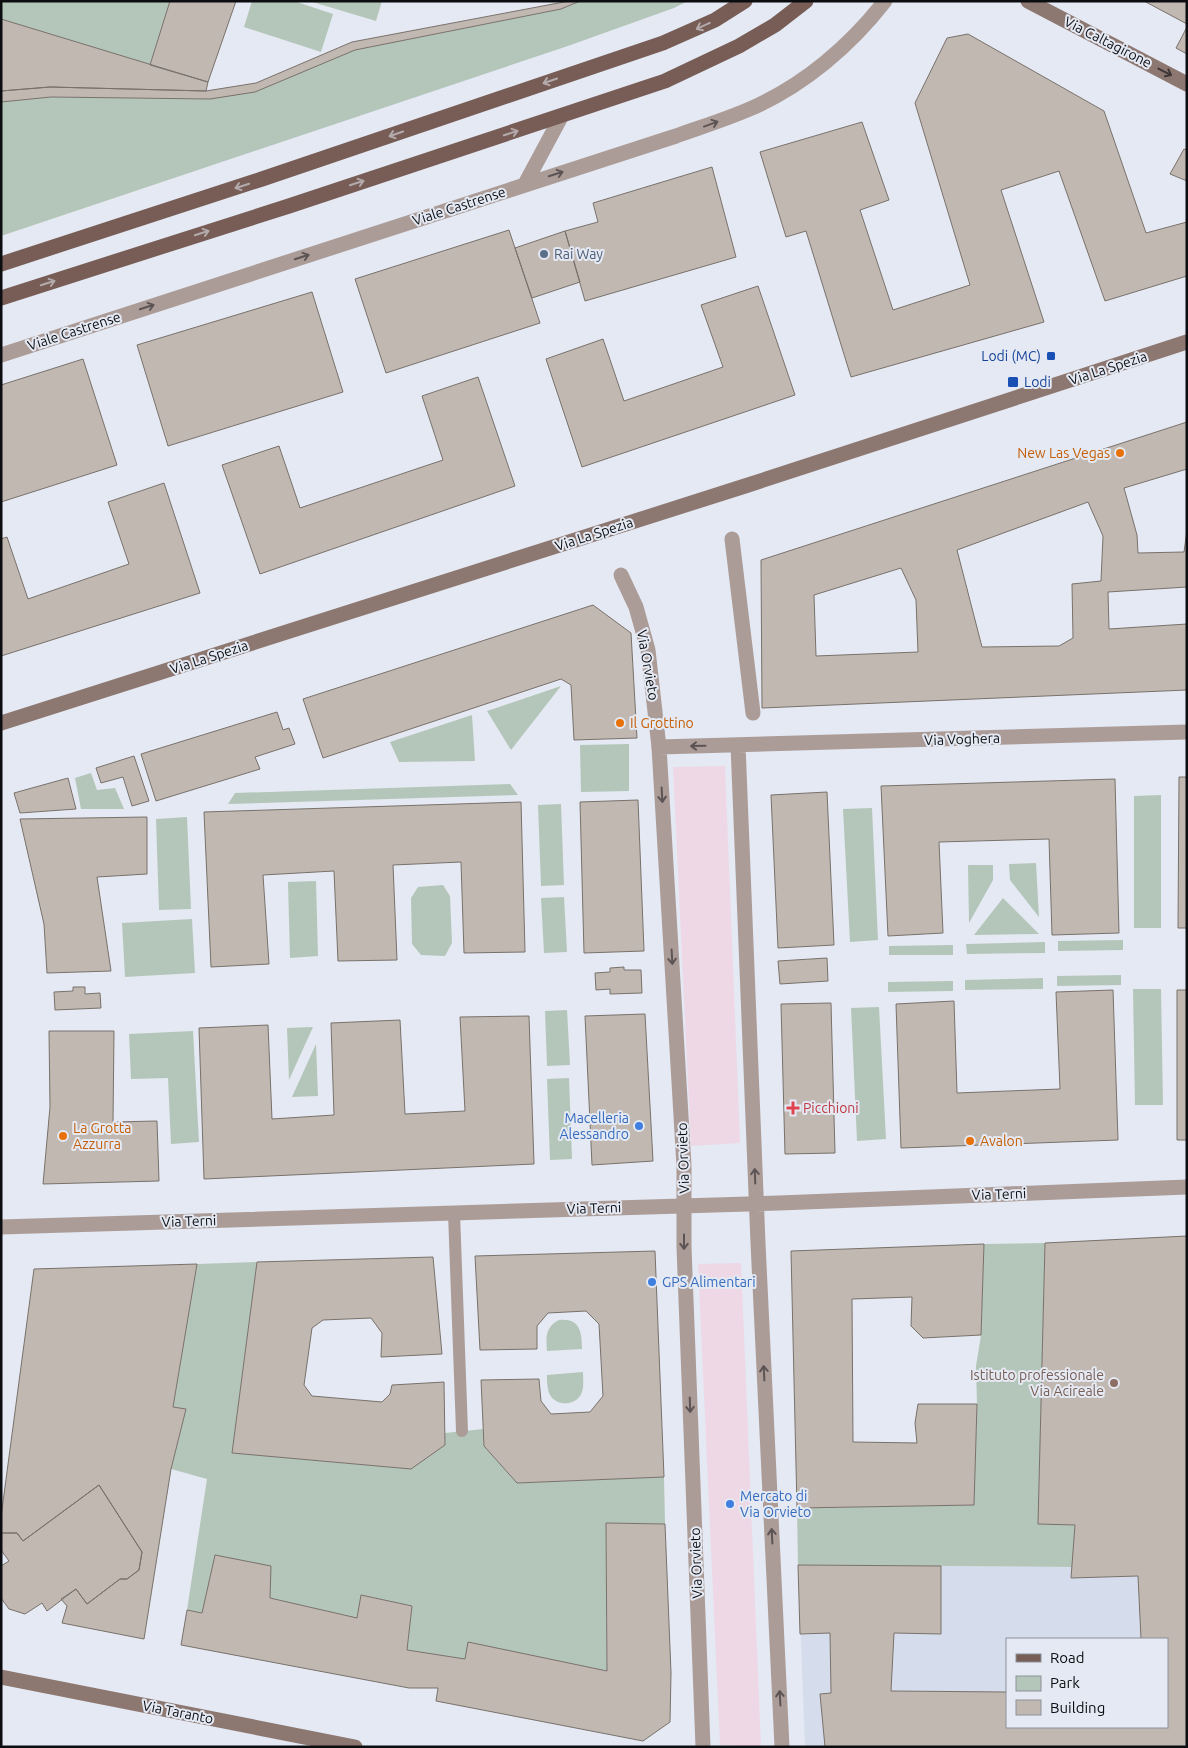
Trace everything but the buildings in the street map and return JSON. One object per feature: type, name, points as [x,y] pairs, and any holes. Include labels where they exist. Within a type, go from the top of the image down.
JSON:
[{"type":"main road","points":[[1,264],[253,182],[663,43],[715,20],[745,1]]},
{"type":"main road","points":[[1,298],[665,81],[715,59],[775,25],[806,1]]},
{"type":"main road","name":"Via Caltagirone","points":[[1028,1],[1187,84]]},
{"type":"main road","name":"Via La Spezia","points":[[1,724],[745,486],[1187,342]]},
{"type":"main road","name":"Via Taranto","points":[[1,1677],[298,1741],[355,1747]]},
{"type":"street","name":"Viale Castrense","points":[[1,355],[676,136],[752,108],[799,82],[858,33],[885,1]]},
{"type":"street","points":[[525,184],[561,116]]},
{"type":"street","points":[[732,539],[753,713]]},
{"type":"street","name":"Via Orvieto","points":[[621,575],[636,607],[648,650],[659,747],[684,1156],[684,1248],[703,1747]]},
{"type":"street","name":"Via Voghera","points":[[659,747],[1187,732]]},
{"type":"street","points":[[738,746],[756,1203],[782,1747]]},
{"type":"street","name":"Via Terni","points":[[1,1227],[1187,1187]]},
{"type":"lane","points":[[454,1213],[462,1431]]},
{"type":"shaded area","points":[[725,766],[740,1143],[691,1146],[673,767]]},
{"type":"shaded area","name":"Istituto professionale Via Acireale","points":[[1187,1236],[1187,1747],[805,1747],[798,1565],[1072,1567],[1038,1524],[1045,1243]]},
{"type":"shaded area","name":"Mercato di Via Orvieto","points":[[741,1263],[761,1747],[720,1745],[698,1264]]},
{"type":"green space","points":[[1,1],[170,1],[150,65],[1,19]]},
{"type":"green space","points":[[252,1],[294,1],[333,14],[321,52],[244,27]]},
{"type":"green space","points":[[309,1],[382,1],[376,21]]},
{"type":"green space","points":[[580,1],[688,1],[674,8],[565,47],[1,236],[1,102],[51,97],[210,99],[355,50],[561,9]]},
{"type":"green space","points":[[561,686],[511,750],[487,711]]},
{"type":"green space","points":[[472,715],[475,761],[399,762],[390,742]]},
{"type":"green space","points":[[629,744],[629,791],[581,792],[580,745]]},
{"type":"green space","points":[[91,773],[97,790],[115,788],[124,809],[81,809],[75,778]]},
{"type":"green space","points":[[510,784],[518,795],[228,804],[235,793]]},
{"type":"green space","points":[[1161,795],[1161,928],[1134,928],[1134,796]]},
{"type":"green space","points":[[561,804],[564,885],[541,886],[538,805]]},
{"type":"green space","points":[[872,808],[878,940],[850,942],[843,809]]},
{"type":"green space","points":[[187,817],[191,909],[159,910],[156,819]]},
{"type":"green space","points":[[1036,863],[1039,917],[1010,880],[1009,864]]},
{"type":"green space","points":[[968,865],[993,865],[993,880],[969,923]]},
{"type":"green space","points":[[316,881],[318,956],[290,958],[288,882]]},
{"type":"green space","points":[[443,885],[450,896],[452,943],[445,956],[421,955],[412,944],[411,898],[418,887]]},
{"type":"green space","points":[[564,897],[567,952],[544,953],[541,898]]},
{"type":"green space","points":[[1003,898],[1039,934],[974,935]]},
{"type":"green space","points":[[192,919],[195,973],[125,977],[122,923]]},
{"type":"green space","points":[[1123,940],[1123,950],[1058,951],[1058,941]]},
{"type":"green space","points":[[1045,942],[1045,953],[967,954],[966,944]]},
{"type":"green space","points":[[953,945],[953,955],[889,955],[889,946]]},
{"type":"green space","points":[[1121,975],[1121,985],[1057,986],[1057,976]]},
{"type":"green space","points":[[1043,978],[1043,989],[965,990],[965,980]]},
{"type":"green space","points":[[953,981],[953,991],[888,992],[888,982]]},
{"type":"green space","points":[[1133,989],[1161,989],[1163,1105],[1135,1105]]},
{"type":"green space","points":[[879,1007],[886,1139],[857,1141],[851,1008]]},
{"type":"green space","points":[[567,1010],[570,1065],[547,1066],[545,1011]]},
{"type":"green space","points":[[313,1027],[289,1080],[287,1028]]},
{"type":"green space","points":[[193,1031],[199,1142],[171,1144],[168,1078],[131,1079],[129,1034]]},
{"type":"green space","points":[[316,1044],[318,1096],[292,1097]]},
{"type":"green space","points":[[569,1078],[572,1159],[550,1160],[547,1079]]},
{"type":"green space","points":[[1045,1243],[1038,1524],[1075,1525],[1072,1567],[798,1565],[797,1508],[974,1505],[977,1404],[976,1366],[981,1335],[984,1244]]},
{"type":"green space","points":[[257,1262],[232,1453],[410,1469],[445,1445],[445,1433],[483,1429],[484,1446],[517,1483],[664,1477],[665,1524],[606,1523],[607,1671],[468,1643],[465,1659],[407,1650],[412,1606],[361,1595],[357,1618],[270,1598],[202,1613],[187,1610],[207,1479],[171,1469],[186,1409],[173,1407],[197,1264]]},
{"type":"green space","points":[[559,1320],[571,1321],[576,1324],[580,1332],[582,1349],[547,1351],[547,1333],[551,1326]]},
{"type":"green space","points":[[583,1372],[583,1390],[576,1400],[562,1403],[553,1399],[548,1388],[547,1375]]},
{"type":"place","name":"Rai Way","points":[[544,254]]},
{"type":"place","name":"Lodi (MC)","points":[[1051,356]]},
{"type":"place","name":"Lodi","points":[[1013,382]]},
{"type":"place","name":"New Las Vegas","points":[[1120,453]]},
{"type":"place","name":"Il Grottino","points":[[620,723]]},
{"type":"place","name":"Picchioni","points":[[793,1108]]},
{"type":"place","name":"Macelleria Alessandro","points":[[639,1126]]},
{"type":"place","name":"La Grotta Azzurra","points":[[63,1136]]},
{"type":"place","name":"Avalon","points":[[970,1141]]},
{"type":"place","name":"GPS Alimentari","points":[[652,1282]]},
{"type":"place","name":"Istituto professionale Via Acireale","points":[[1114,1383]]},
{"type":"place","name":"Mercato di Via Orvieto","points":[[730,1504]]}]
